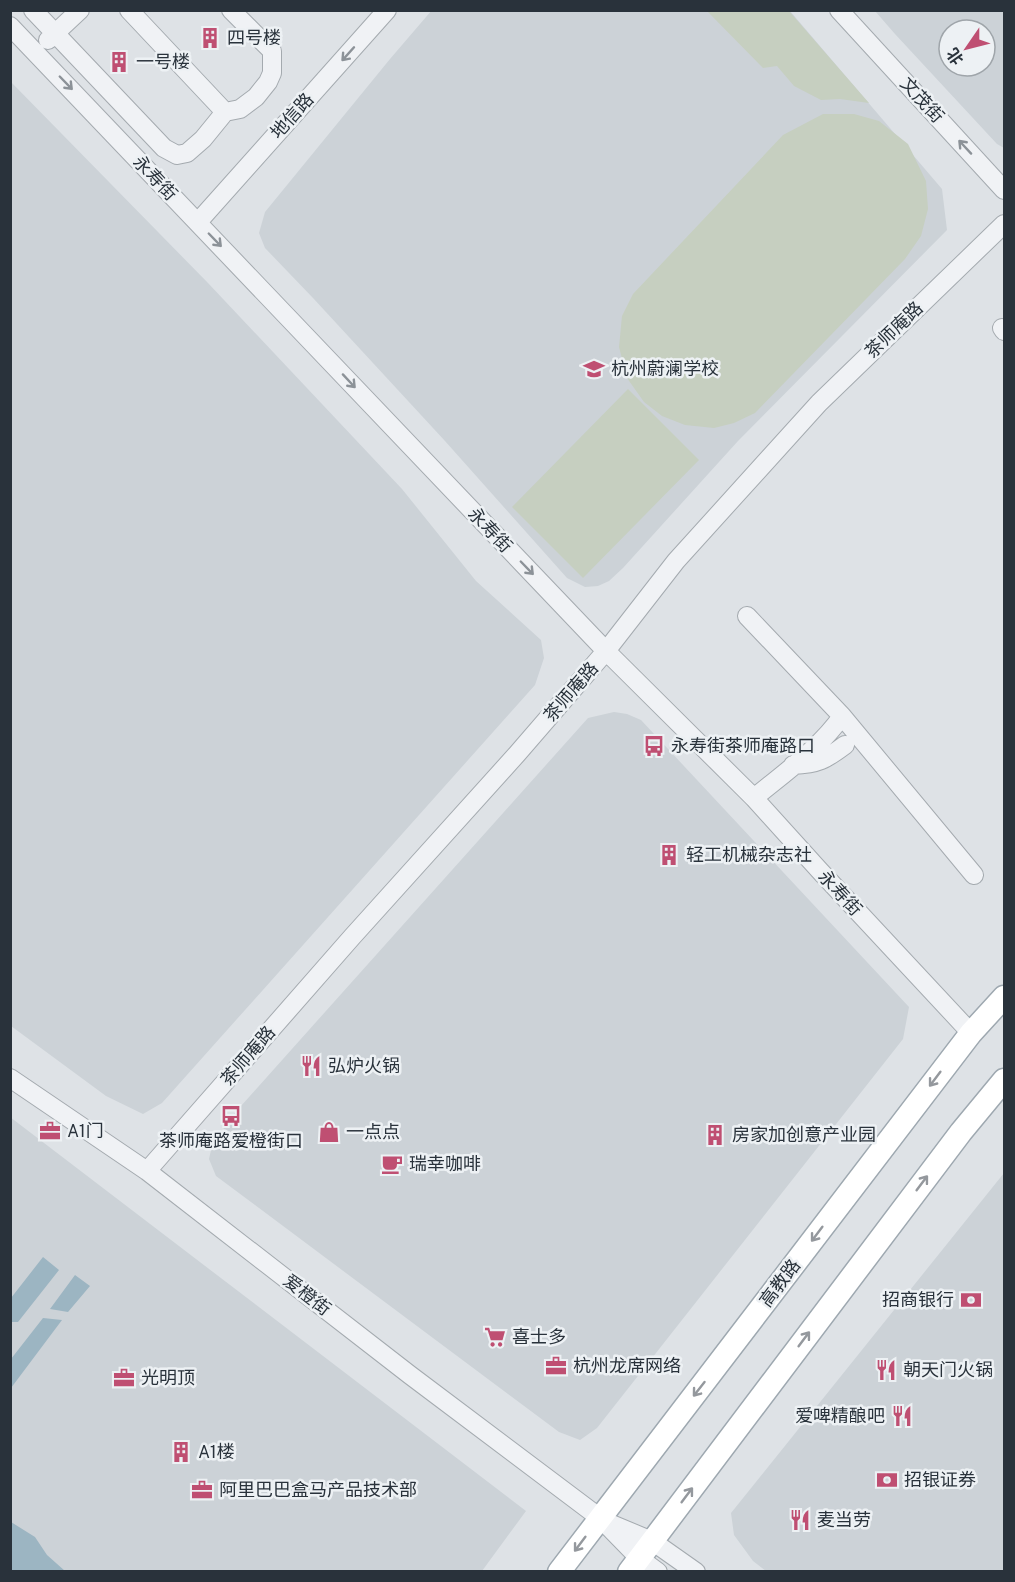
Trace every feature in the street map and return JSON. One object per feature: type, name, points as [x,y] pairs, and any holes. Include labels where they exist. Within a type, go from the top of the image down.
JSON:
[{"type":"main road","name":"高教路","points":[[559,1572],[971,1033],[1005,997]]},
{"type":"main road","points":[[640,1557],[960,1132],[1005,1080]]},
{"type":"street","points":[[33,10],[164,148],[177,155],[187,153],[225,112],[240,110],[256,97],[268,82],[272,72],[272,51],[231,10]]},
{"type":"street","points":[[35,51],[80,10]]},
{"type":"street","points":[[129,10],[225,112]]},
{"type":"street","name":"地信路","points":[[198,222],[387,10]]},
{"type":"street","name":"文茂街","points":[[839,10],[1005,190]]},
{"type":"street","name":"永寿街","points":[[10,26],[606,651],[754,798],[971,1033]]},
{"type":"street","name":"茶师庵路","points":[[147,1170],[517,754],[606,651],[676,561],[819,403],[1005,224]]},
{"type":"street","points":[[747,616],[842,716],[974,875]]},
{"type":"street","points":[[754,798],[836,725],[842,716]]},
{"type":"street","points":[[793,765],[812,765],[845,745]]},
{"type":"street","name":"爱橙街","points":[[10,1077],[147,1170],[410,1375],[600,1518],[658,1572]]},
{"type":"street","name":"爱橙街","points":[[640,1557],[696,1572]]},
{"type":"shaded area","name":"杭州蔚澜学校","points":[[432,10],[790,11],[942,189],[947,230],[738,441],[623,568],[609,581],[598,586],[585,587],[567,578],[445,441],[265,248],[259,233],[265,212]]},
{"type":"shaded area","points":[[875,11],[1004,11],[1004,148],[997,144]]},
{"type":"shaded area","points":[[11,82],[208,283],[402,489],[476,581],[541,640],[544,658],[535,685],[162,1103],[143,1114],[106,1096],[11,1026]]},
{"type":"shaded area","points":[[614,712],[641,720],[909,1007],[903,1039],[597,1428],[580,1440],[559,1432],[216,1176],[209,1159],[212,1146],[232,1116],[588,718]]},
{"type":"shaded area","points":[[10,1117],[526,1511],[482,1571],[11,1571]]},
{"type":"shaded area","points":[[1004,1173],[1004,1571],[766,1571],[753,1561],[734,1535],[731,1513]]},
{"type":"green space","points":[[707,11],[789,11],[869,103],[840,99],[821,100],[794,86],[777,66],[763,68]]},
{"type":"green space","points":[[823,114],[854,114],[879,121],[908,144],[926,181],[928,209],[921,236],[905,259],[755,413],[734,423],[714,428],[685,425],[662,416],[644,402],[627,378],[619,347],[622,316],[633,294],[783,135]]},
{"type":"green space","points":[[628,389],[699,460],[583,578],[512,507]]},
{"type":"water","points":[[43,1257],[59,1270],[18,1322],[11,1322],[11,1298]]},
{"type":"water","points":[[75,1275],[90,1286],[68,1312],[50,1309]]},
{"type":"water","points":[[43,1318],[62,1320],[11,1388],[11,1359]]},
{"type":"water","points":[[11,1522],[35,1537],[47,1555],[65,1571],[11,1571]]},
{"type":"place","name":"四号楼","points":[[210,38]]},
{"type":"place","name":"一号楼","points":[[119,62]]},
{"type":"place","name":"杭州蔚澜学校","points":[[594,369]]},
{"type":"place","name":"永寿街茶师庵路口","points":[[654,746]]},
{"type":"place","name":"轻工机械杂志社","points":[[669,855]]},
{"type":"place","name":"弘炉火锅","points":[[311,1066]]},
{"type":"place","name":"茶师庵路爱橙街口","points":[[231,1116]]},
{"type":"place","name":"A1门","points":[[50,1131]]},
{"type":"place","name":"一点点","points":[[329,1132]]},
{"type":"place","name":"房家加创意产业园","points":[[715,1135]]},
{"type":"place","name":"瑞幸咖啡","points":[[392,1164]]},
{"type":"place","name":"招商银行","points":[[971,1300]]},
{"type":"place","name":"喜士多","points":[[495,1337]]},
{"type":"place","name":"杭州龙席网络","points":[[556,1366]]},
{"type":"place","name":"朝天门火锅","points":[[886,1370]]},
{"type":"place","name":"光明顶","points":[[124,1378]]},
{"type":"place","name":"爱啤精酿吧","points":[[902,1416]]},
{"type":"place","name":"A1楼","points":[[181,1452]]},
{"type":"place","name":"招银证券","points":[[887,1480]]},
{"type":"place","name":"阿里巴巴盒马产品技术部","points":[[202,1490]]},
{"type":"place","name":"麦当劳","points":[[800,1520]]}]
